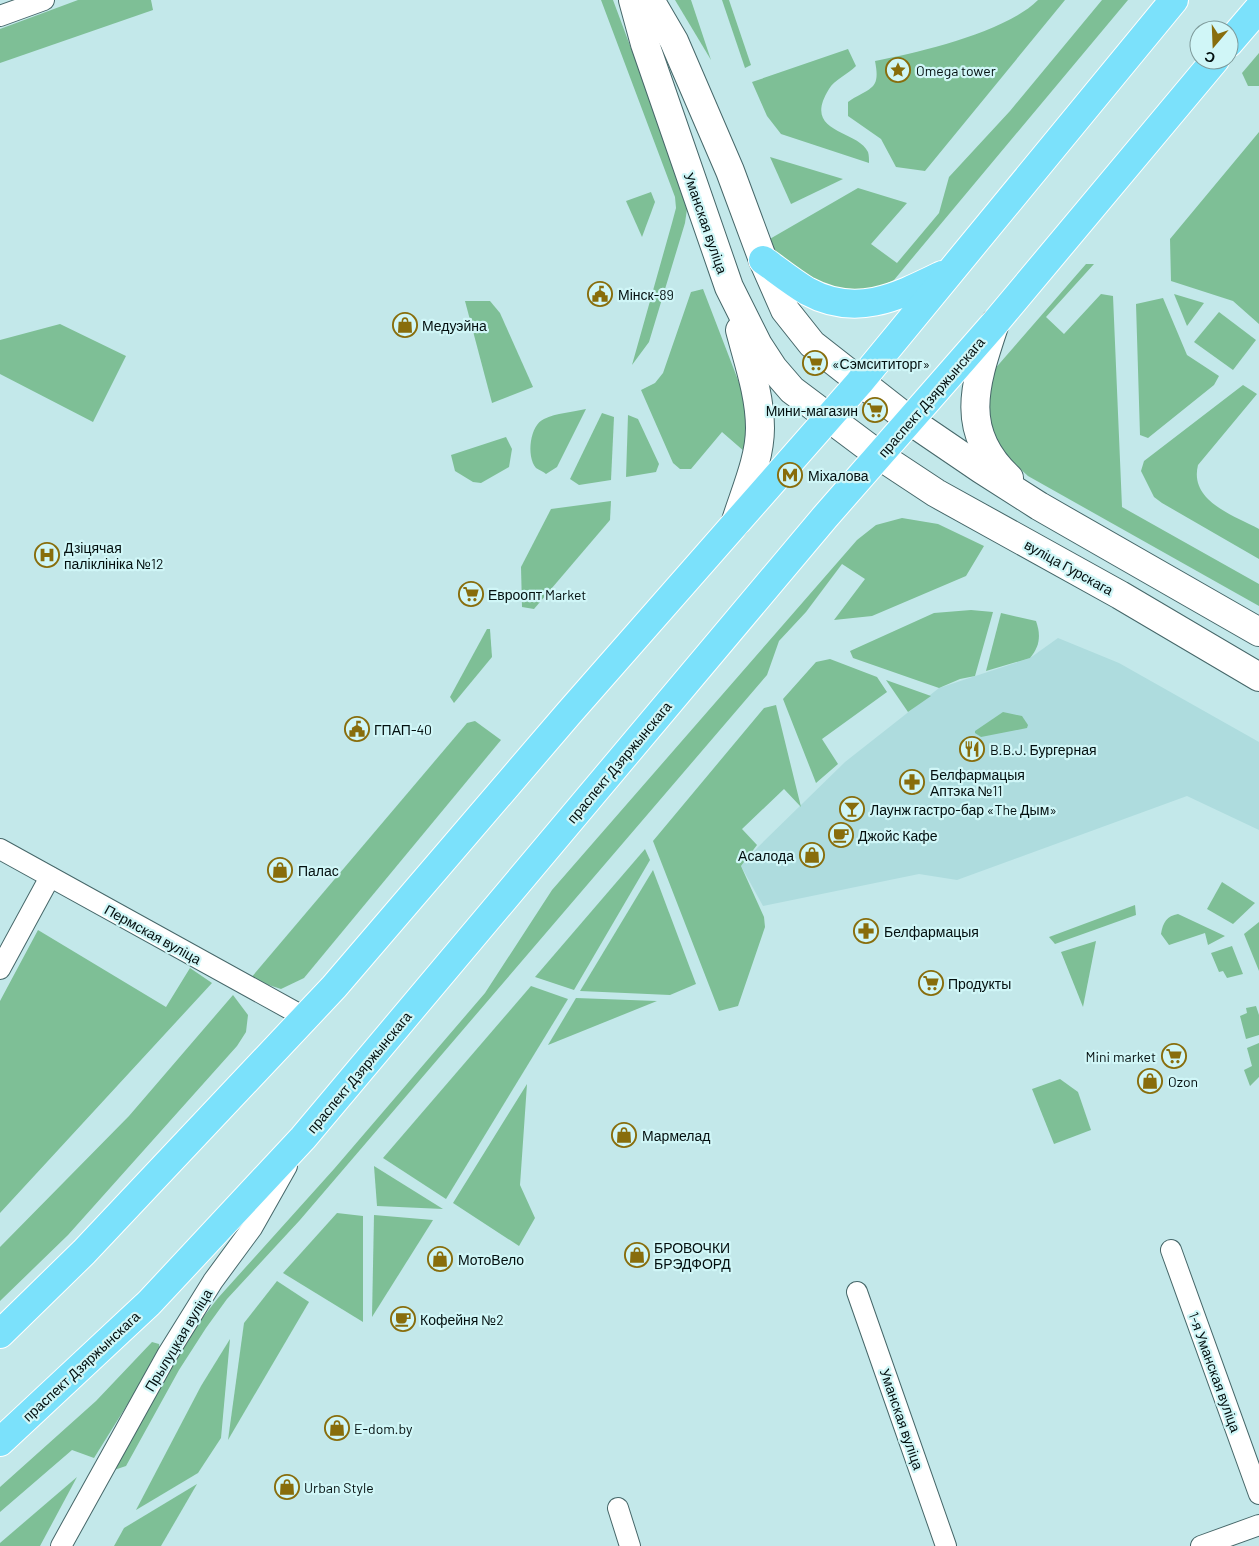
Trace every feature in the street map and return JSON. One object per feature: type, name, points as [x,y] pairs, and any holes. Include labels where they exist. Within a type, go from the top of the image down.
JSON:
[{"type":"main road","name":"Уманская вуліца","points":[[633,0],[645,44],[729,287],[758,345],[773,368],[792,390],[880,456]]},
{"type":"main road","points":[[650,0],[674,41],[730,171],[763,260],[785,310],[797,328],[812,344],[909,420],[1039,506],[1259,632]]},
{"type":"main road","points":[[0,1334],[84,1252],[306,1018],[734,524],[860,383],[1174,0]]},
{"type":"main road","points":[[1239,31],[1259,8]]},
{"type":"main road","name":"праспект Дзяржынскага","points":[[0,1442],[149,1303],[303,1138],[819,525],[995,323],[1207,70]]},
{"type":"main road","points":[[763,260],[808,291],[829,300],[853,305],[894,298],[950,271]]},
{"type":"main road","points":[[729,287],[759,411],[760,429],[754,461],[734,524]]},
{"type":"main road","points":[[995,323],[977,378],[976,411],[979,434],[993,463],[1039,506]]},
{"type":"main road","name":"вуліца Гурскага","points":[[880,456],[936,492],[1120,595],[1259,677]]},
{"type":"street","points":[[0,16],[44,0]]},
{"type":"street","name":"Пермская вуліца","points":[[0,849],[306,1018]]},
{"type":"street","points":[[0,969],[50,877]]},
{"type":"street","name":"Прылуцкая вуліца","points":[[61,1546],[167,1355],[213,1281],[252,1228],[303,1138]]},
{"type":"street","name":"1-я Уманская вуліца","points":[[1172,1250],[1259,1494]]},
{"type":"street","name":"Уманская вуліца","points":[[857,1292],[946,1546]]},
{"type":"street","points":[[618,1508],[630,1546]]},
{"type":"street","points":[[1201,1546],[1259,1525]]},
{"type":"shaded area","points":[[1058,638],[1119,663],[1259,742],[1259,830],[1187,796],[957,880],[919,874],[763,906],[741,866],[845,762],[939,688],[1030,658]]},
{"type":"green space","points":[[78,0],[151,0],[153,10],[0,63],[0,29]]},
{"type":"green space","points":[[601,0],[613,0],[685,193],[687,209],[685,223],[649,342],[632,365],[676,208],[675,197]]},
{"type":"green space","points":[[675,0],[691,0],[711,60]]},
{"type":"green space","points":[[722,0],[729,0],[751,65],[745,68]]},
{"type":"green space","points":[[1038,0],[1065,0],[925,171],[896,167],[881,139],[848,116],[848,102],[868,90],[875,83],[875,61],[938,46],[984,31],[1006,22]]},
{"type":"green space","points":[[1102,0],[1128,0],[894,280],[873,290],[835,293],[783,267],[768,240],[858,188],[907,203],[871,244],[897,263],[939,213],[949,177],[1010,111]]},
{"type":"green space","points":[[848,49],[856,66],[831,86],[822,104],[822,115],[826,123],[834,129],[862,145],[868,152],[869,163],[781,134],[767,116],[752,82]]},
{"type":"green space","points":[[1259,53],[1259,86],[1248,86],[1242,73]]},
{"type":"green space","points":[[1259,132],[1259,324],[1233,301],[1171,281],[1170,239]]},
{"type":"green space","points":[[770,157],[843,179],[791,204]]},
{"type":"green space","points":[[651,192],[655,202],[642,237],[626,201]]},
{"type":"green space","points":[[1086,264],[1094,264],[1046,317],[1064,334],[1101,294],[1113,296],[1122,507],[1259,584],[1259,606],[1028,476],[1005,455],[989,432],[987,384],[993,371]]},
{"type":"green space","points":[[703,289],[748,406],[745,452],[722,432],[691,469],[680,469],[673,463],[641,390],[655,383],[663,373],[691,292]]},
{"type":"green space","points":[[1174,294],[1204,303],[1187,326]]},
{"type":"green space","points":[[1163,298],[1187,355],[1219,376],[1214,385],[1148,438],[1140,435],[1136,304]]},
{"type":"green space","points":[[465,301],[490,301],[500,313],[533,387],[492,403]]},
{"type":"green space","points":[[1219,312],[1256,340],[1233,370],[1194,342]]},
{"type":"green space","points":[[60,324],[126,356],[93,422],[0,374],[0,340]]},
{"type":"green space","points":[[1243,385],[1257,394],[1198,465],[1197,478],[1200,488],[1206,497],[1215,505],[1259,529],[1259,559],[1162,503],[1154,497],[1141,471],[1144,461]]},
{"type":"green space","points":[[586,409],[557,467],[546,474],[536,468],[530,449],[535,428],[539,422],[554,415]]},
{"type":"green space","points":[[602,413],[614,417],[611,480],[579,485],[570,479]]},
{"type":"green space","points":[[628,415],[638,419],[659,464],[656,472],[626,477]]},
{"type":"green space","points":[[506,437],[512,449],[509,467],[481,483],[473,482],[455,471],[451,455]]},
{"type":"green space","points":[[611,501],[610,520],[534,609],[522,607],[521,567],[551,509]]},
{"type":"green space","points":[[902,518],[938,524],[984,546],[966,576],[872,616],[834,620],[865,579],[842,564],[806,612],[779,641],[767,675],[300,1220],[227,1299],[179,1370],[126,1466],[114,1470],[197,1325],[218,1298],[334,1169],[485,993],[552,890],[857,540],[876,525]]},
{"type":"green space","points":[[971,610],[993,612],[975,676],[960,679],[939,688],[853,658],[850,651],[934,613]]},
{"type":"green space","points":[[1001,613],[1036,621],[1039,631],[1038,645],[1030,658],[986,671]]},
{"type":"green space","points":[[487,629],[490,629],[492,657],[454,703],[450,697]]},
{"type":"green space","points":[[830,659],[877,677],[887,692],[822,739],[838,764],[816,783],[783,699],[816,662]]},
{"type":"green space","points":[[886,680],[931,696],[908,712]]},
{"type":"green space","points":[[776,705],[801,807],[784,789],[742,829],[757,845],[741,866],[764,917],[765,927],[738,1006],[719,1011],[653,841],[764,708]]},
{"type":"green space","points":[[1003,712],[1022,716],[1028,725],[1027,728],[981,737],[975,733],[975,731]]},
{"type":"green space","points":[[475,721],[501,740],[304,978],[281,989],[250,979],[467,723]]},
{"type":"green space","points":[[645,849],[650,860],[574,990],[535,977]]},
{"type":"green space","points":[[653,870],[696,984],[670,995],[580,991]]},
{"type":"green space","points":[[1222,882],[1255,903],[1233,924],[1207,909]]},
{"type":"green space","points":[[1135,905],[1136,915],[1055,944],[1049,937]]},
{"type":"green space","points":[[1178,914],[1225,936],[1208,945],[1205,933],[1169,945],[1161,934],[1164,923],[1168,918]]},
{"type":"green space","points":[[1259,922],[1259,971],[1244,934]]},
{"type":"green space","points":[[38,930],[166,1007],[190,968],[212,983],[0,1213],[0,1001]]},
{"type":"green space","points":[[1096,941],[1083,1007],[1061,952]]},
{"type":"green space","points":[[1232,946],[1243,974],[1227,978],[1223,971],[1219,972],[1211,953]]},
{"type":"green space","points":[[531,986],[568,999],[446,1199],[383,1158]]},
{"type":"green space","points":[[233,995],[248,1015],[246,1032],[237,1046],[68,1235],[0,1301],[0,1247],[129,1116]]},
{"type":"green space","points":[[576,998],[657,1001],[548,1045]]},
{"type":"green space","points":[[1256,1006],[1259,1015],[1259,1035],[1246,1039],[1240,1016],[1247,1013],[1246,1008]]},
{"type":"green space","points":[[1259,1043],[1259,1077],[1250,1086],[1244,1070],[1252,1066],[1247,1048]]},
{"type":"green space","points":[[1060,1079],[1078,1092],[1091,1130],[1054,1144],[1032,1089]]},
{"type":"green space","points":[[527,1084],[520,1185],[535,1218],[519,1246],[453,1203]]},
{"type":"green space","points":[[374,1166],[443,1209],[377,1206]]},
{"type":"green space","points":[[337,1213],[363,1216],[363,1322],[283,1273]]},
{"type":"green space","points":[[374,1215],[433,1220],[372,1317]]},
{"type":"green space","points":[[277,1281],[309,1302],[228,1440],[244,1323]]},
{"type":"green space","points":[[230,1339],[221,1438],[198,1473],[136,1510],[201,1386]]},
{"type":"green space","points":[[152,1342],[159,1344],[160,1352],[94,1458],[72,1450],[0,1512],[0,1487],[96,1401]]},
{"type":"green space","points":[[77,1477],[40,1546],[0,1546],[0,1543]]},
{"type":"green space","points":[[197,1484],[161,1546],[114,1546],[124,1528]]},
{"type":"place","name":"Omega tower","points":[[898,70]]},
{"type":"place","name":"Мінск-89","points":[[600,294]]},
{"type":"place","name":"Медуэйна","points":[[405,325]]},
{"type":"place","name":"«Сэмсититорг»","points":[[815,363]]},
{"type":"place","name":"Мини-магазин","points":[[875,410]]},
{"type":"place","name":"Міхалова","points":[[790,475]]},
{"type":"place","name":"Дзіцячая паліклініка №12","points":[[47,555]]},
{"type":"place","name":"Евроопт Market","points":[[471,594]]},
{"type":"place","name":"ГПАП-40","points":[[357,729]]},
{"type":"place","name":"B.B.J. Бургерная","points":[[972,749]]},
{"type":"place","name":"Белфармацыя Аптэка №11","points":[[912,782]]},
{"type":"place","name":"Лаунж гастро-бар «The Дым»","points":[[852,809]]},
{"type":"place","name":"Джойс Кафе","points":[[841,835]]},
{"type":"place","name":"Асалода","points":[[812,855]]},
{"type":"place","name":"Палас","points":[[280,870]]},
{"type":"place","name":"Белфармацыя","points":[[866,931]]},
{"type":"place","name":"Продукты","points":[[931,983]]},
{"type":"place","name":"Mini market","points":[[1174,1056]]},
{"type":"place","name":"Ozon","points":[[1150,1081]]},
{"type":"place","name":"Мармелад","points":[[624,1135]]},
{"type":"place","name":"БРОВОЧКИ БРЭДФОРД","points":[[637,1255]]},
{"type":"place","name":"МотоВело","points":[[440,1259]]},
{"type":"place","name":"Кофейня №2","points":[[403,1319]]},
{"type":"place","name":"E-dom.by","points":[[337,1428]]},
{"type":"place","name":"Urban Style","points":[[287,1487]]}]
